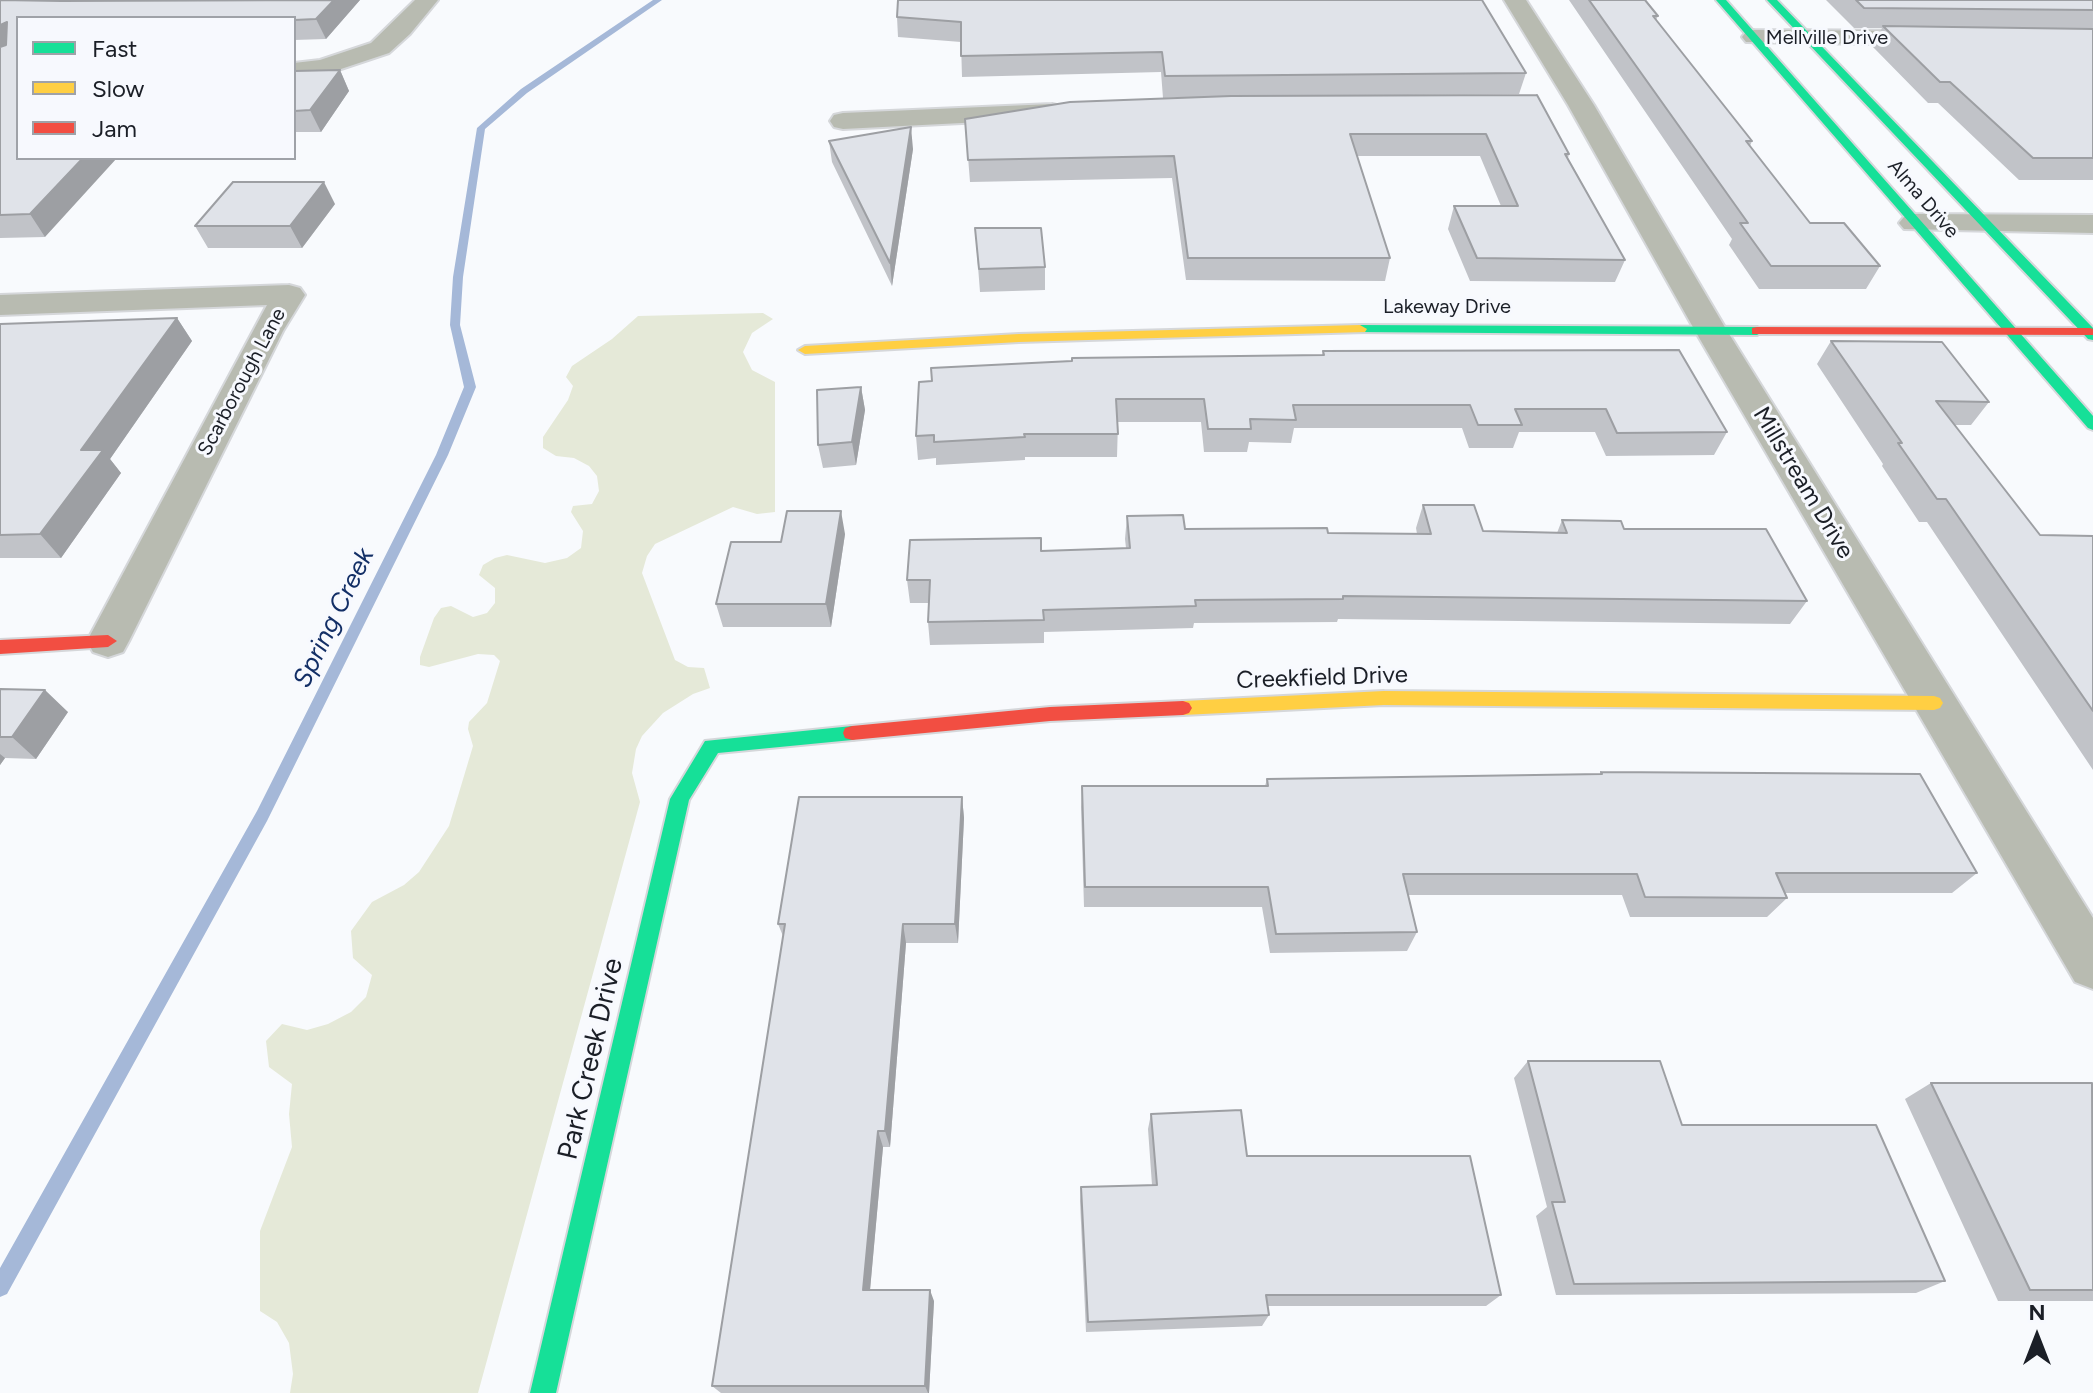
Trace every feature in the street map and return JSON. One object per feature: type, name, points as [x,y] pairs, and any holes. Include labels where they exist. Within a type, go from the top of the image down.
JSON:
[{"type":"street","points":[[296,70],[323,67],[380,48],[427,0]]},
{"type":"street","name":"Millstream Drive","points":[[1515,0],[1565,105],[1710,329],[2093,965]]},
{"type":"street","name":"Alma Drive","points":[[1721,0],[2093,425]]},
{"type":"street","name":"Alma Drive","points":[[1772,0],[2091,334]]},
{"type":"street","name":"Mellville Drive","points":[[1754,37],[1964,39]]},
{"type":"street","points":[[843,121],[1078,111]]},
{"type":"street","points":[[1914,223],[2093,224]]},
{"type":"street","name":"Scarborough Lane","points":[[0,305],[289,295],[267,331],[108,641]]},
{"type":"street","name":"Lakeway Drive","points":[[805,350],[1019,338],[1287,329],[1710,329],[2091,334]]},
{"type":"street","points":[[0,647],[108,641]]},
{"type":"street","name":"Creekfield Drive","points":[[712,746],[1050,714],[1384,698],[1934,703]]},
{"type":"street","name":"Park Creek Drive","points":[[543,1393],[680,799],[712,746]]},
{"type":"green space","points":[[763,313],[773,319],[752,333],[743,352],[752,370],[775,382],[775,512],[757,514],[733,507],[655,544],[647,556],[642,573],[675,660],[688,667],[704,668],[710,688],[693,694],[663,713],[642,736],[636,749],[632,773],[640,802],[478,1393],[290,1393],[293,1374],[289,1343],[277,1322],[260,1311],[260,1231],[292,1147],[289,1114],[292,1084],[269,1067],[266,1041],[282,1024],[307,1030],[328,1024],[351,1012],[366,997],[372,975],[353,958],[351,931],[372,902],[404,885],[419,872],[449,826],[473,746],[469,722],[487,703],[500,661],[494,655],[478,654],[429,667],[420,665],[434,618],[441,608],[451,606],[473,617],[487,613],[495,603],[495,588],[479,575],[483,565],[495,558],[507,555],[545,563],[567,558],[581,548],[583,531],[571,512],[573,506],[592,504],[599,491],[597,476],[589,466],[574,458],[556,456],[543,448],[543,437],[568,400],[573,386],[566,377],[572,366],[612,339],[638,316]]},
{"type":"building","points":[[0,0],[334,0],[316,19],[296,20],[296,16],[16,16],[16,160],[81,160],[30,214],[0,215],[0,47],[6,45],[7,22],[0,25]]},
{"type":"building","points":[[898,0],[1482,0],[1526,73],[1165,76],[1162,52],[961,56],[961,22],[897,17]]},
{"type":"building","points":[[1589,0],[1645,0],[1658,16],[1653,16],[1752,141],[1746,141],[1810,223],[1844,223],[1880,266],[1771,266],[1740,223],[1748,223]]},
{"type":"building","points":[[1856,0],[2093,0],[2093,10],[1864,8]]},
{"type":"building","points":[[1883,26],[2093,29],[2093,158],[2033,158],[1950,82],[1940,82]]},
{"type":"building","points":[[340,70],[310,110],[296,111],[296,71]]},
{"type":"building","points":[[1537,95],[1569,154],[1565,154],[1625,260],[1477,258],[1454,206],[1518,206],[1486,134],[1350,134],[1390,258],[1188,258],[1174,156],[968,160],[965,119],[1070,102],[1231,96]]},
{"type":"building","points":[[911,127],[890,263],[829,141]]},
{"type":"building","points":[[233,182],[324,182],[290,226],[195,226]]},
{"type":"building","points":[[975,228],[1041,228],[1045,267],[979,269]]},
{"type":"building","points":[[177,318],[81,450],[103,450],[40,534],[0,535],[0,324]]},
{"type":"building","points":[[1831,341],[1942,342],[1989,402],[1936,401],[2040,535],[2093,536],[2093,711],[1946,499],[1937,499]]},
{"type":"building","points":[[1679,350],[1727,432],[1617,433],[1606,409],[1515,409],[1522,425],[1478,425],[1470,405],[1293,405],[1296,420],[1250,419],[1251,429],[1208,429],[1204,399],[1116,399],[1118,434],[1024,434],[1025,437],[934,442],[934,435],[916,436],[919,382],[932,381],[931,368],[1072,361],[1072,358],[1324,355],[1323,351]]},
{"type":"building","points":[[861,387],[852,442],[818,445],[817,390]]},
{"type":"building","points":[[1423,505],[1474,505],[1483,531],[1567,533],[1562,520],[1621,521],[1624,529],[1766,529],[1807,601],[1343,596],[1343,599],[1195,600],[1196,606],[1043,610],[1044,620],[928,622],[930,580],[907,580],[910,540],[1041,538],[1041,551],[1130,548],[1127,516],[1183,515],[1185,529],[1327,528],[1328,533],[1431,534]]},
{"type":"building","points":[[787,511],[841,511],[826,604],[716,604],[731,542],[781,542]]},
{"type":"building","points":[[0,689],[45,690],[12,737],[0,737]]},
{"type":"building","points":[[1601,772],[1920,774],[1977,873],[1776,873],[1787,898],[1645,897],[1637,874],[1403,874],[1417,932],[1276,934],[1268,887],[1085,887],[1082,786],[1268,786],[1267,779]]},
{"type":"building","points":[[799,797],[962,797],[955,924],[903,924],[885,1131],[878,1131],[863,1290],[930,1290],[925,1386],[712,1386],[785,924],[778,924]]},
{"type":"building","points":[[1528,1061],[1660,1061],[1682,1125],[1876,1125],[1945,1281],[1574,1284],[1552,1202],[1565,1202]]},
{"type":"building","points":[[1931,1083],[2092,1083],[2093,1290],[2030,1290]]},
{"type":"building","points":[[1241,1110],[1247,1156],[1470,1156],[1501,1295],[1266,1295],[1269,1315],[1088,1322],[1081,1187],[1157,1185],[1151,1114]]},
{"type":"waterway","name":"Spring Creek","points":[[0,1287],[262,816],[442,455],[470,387],[455,325],[458,277],[481,128],[524,91],[658,0]]},
{"type":"traffic: fast","points":[[1721,0],[2093,425]]},
{"type":"traffic: fast","points":[[1772,0],[2093,336]]},
{"type":"traffic: fast","points":[[1360,329],[1757,331]]},
{"type":"traffic: fast","points":[[543,1393],[680,799],[712,746],[852,733]]},
{"type":"traffic: slow","points":[[805,350],[1019,338],[1360,329]]},
{"type":"traffic: slow","points":[[1183,708],[1384,698],[1934,703]]},
{"type":"traffic: jam","points":[[1757,331],[2090,332]]},
{"type":"traffic: jam","points":[[0,647],[108,641]]},
{"type":"traffic: jam","points":[[852,733],[1050,714],[1183,708]]}]
